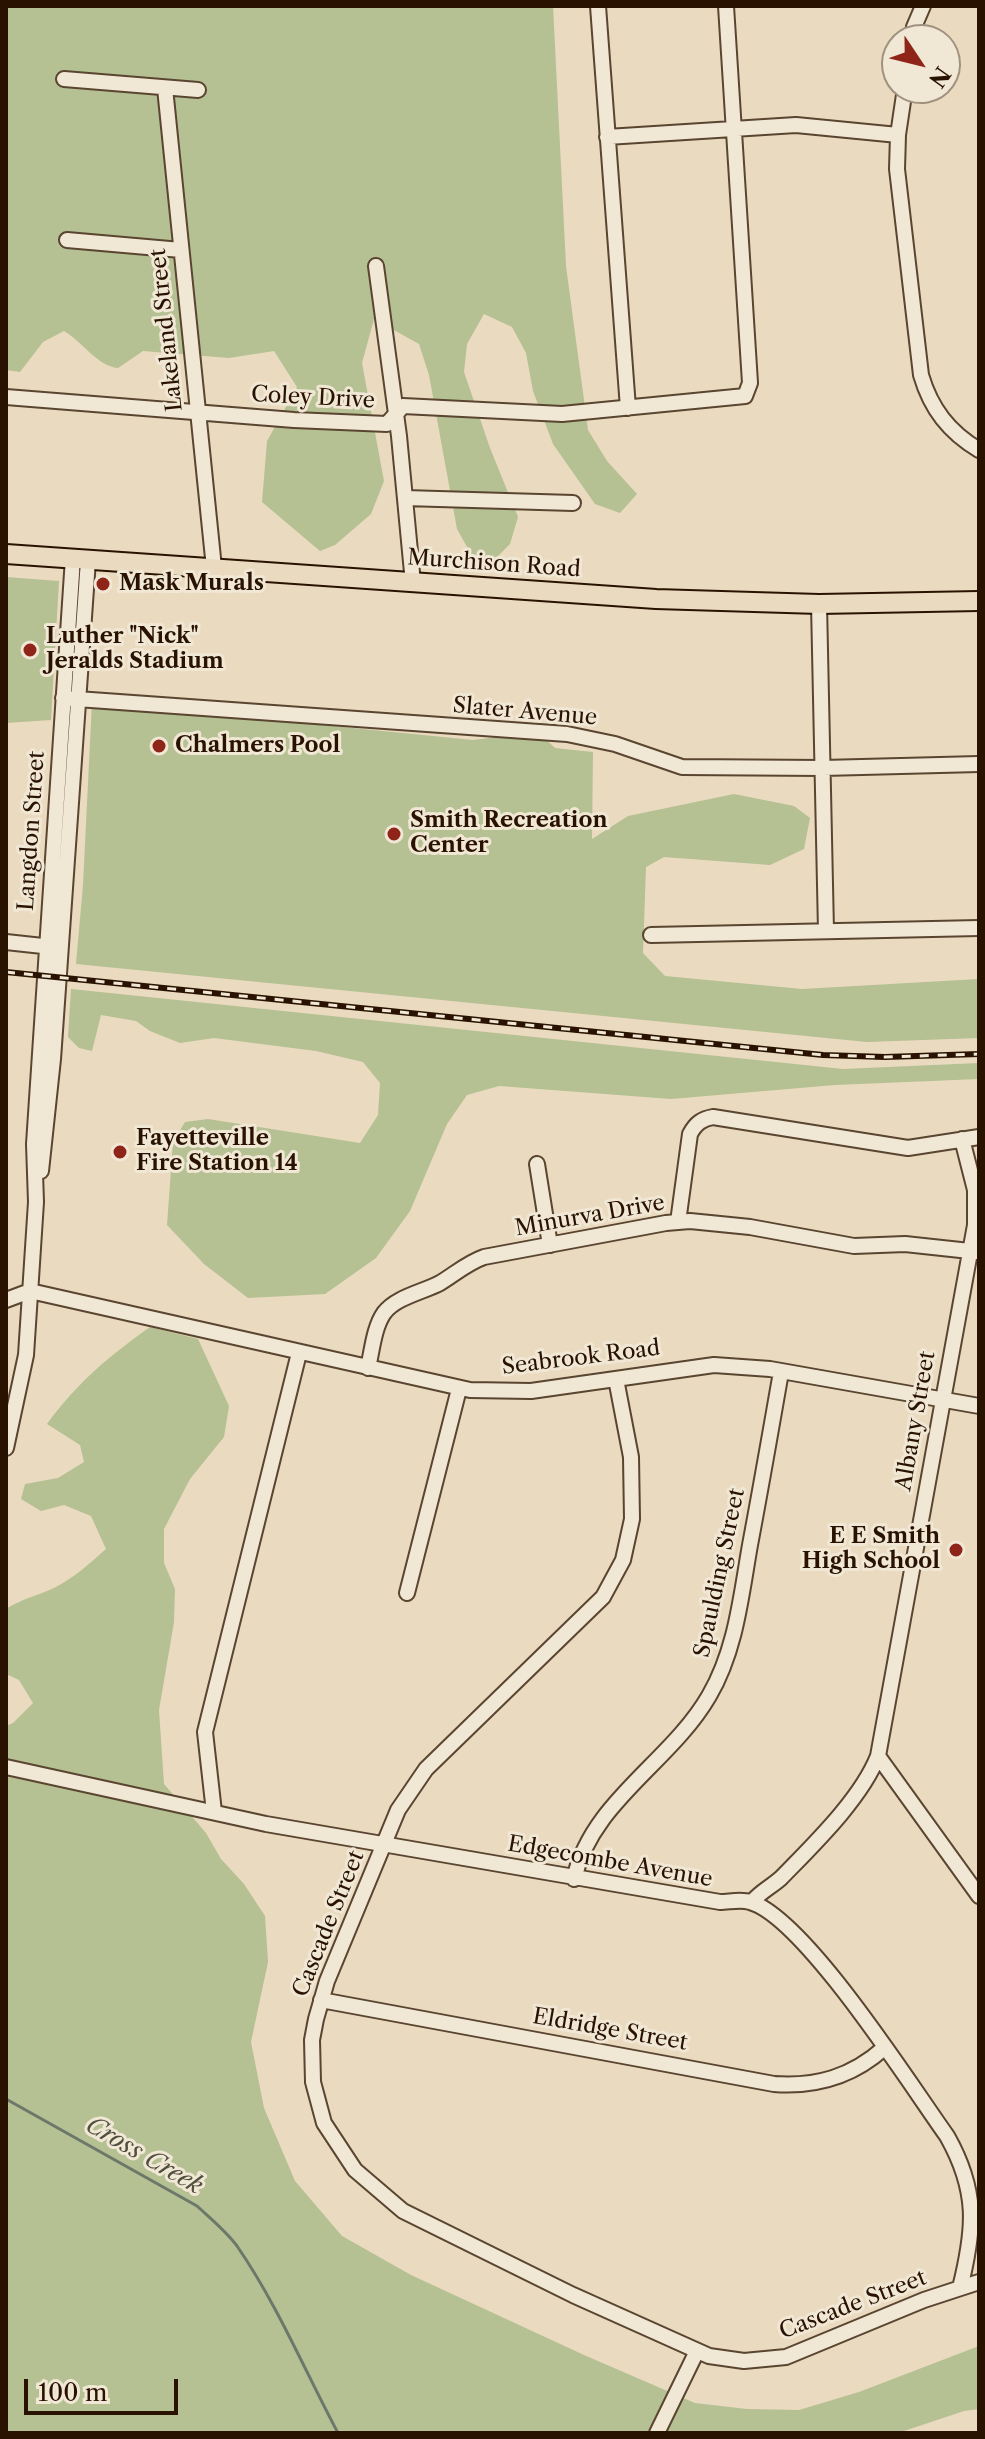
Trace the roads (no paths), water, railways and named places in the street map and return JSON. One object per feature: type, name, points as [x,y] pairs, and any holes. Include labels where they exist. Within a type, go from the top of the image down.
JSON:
[{"type":"main road","name":"Murchison Road","points":[[6,554],[656,599],[819,604],[979,601]]},
{"type":"street","points":[[598,6],[628,408]]},
{"type":"street","points":[[726,6],[734,129]]},
{"type":"street","points":[[64,79],[198,90]]},
{"type":"street","name":"Lakeland Street","points":[[165,88],[214,568]]},
{"type":"street","points":[[903,104],[897,169],[921,375],[931,401],[946,425],[979,450]]},
{"type":"street","points":[[607,137],[796,125],[898,135]]},
{"type":"street","name":"Coley Drive","points":[[6,397],[387,424],[403,406],[562,414],[745,396],[749,389],[734,129]]},
{"type":"street","points":[[67,240],[181,250]]},
{"type":"street","points":[[376,266],[413,583]]},
{"type":"street","points":[[405,498],[573,503]]},
{"type":"street","name":"Langdon Street","points":[[6,1448],[11,1407],[26,1355],[36,1202],[46,1146],[63,698],[81,559]]},
{"type":"street","name":"Langdon Street","points":[[53,948],[79,700],[81,559]]},
{"type":"street","points":[[819,604],[826,931]]},
{"type":"street","name":"Slater Avenue","points":[[63,698],[567,734],[615,744],[682,767],[823,768],[979,764]]},
{"type":"street","points":[[651,935],[979,928]]},
{"type":"street","points":[[6,942],[53,948]]},
{"type":"street","points":[[678,1222],[690,1134],[706,1118],[908,1148],[979,1137]]},
{"type":"street","name":"Albany Street","points":[[752,1902],[786,1872],[858,1793],[878,1756],[942,1399],[975,1251],[975,1190],[962,1139]]},
{"type":"street","points":[[537,1164],[550,1245]]},
{"type":"street","name":"Minurva Drive","points":[[368,1368],[379,1323],[391,1305],[437,1284],[471,1262],[550,1245],[678,1222],[750,1227],[854,1246],[905,1244],[975,1251]]},
{"type":"street","points":[[6,1300],[30,1291]]},
{"type":"street","name":"Seabrook Road","points":[[30,1291],[459,1389],[531,1391],[714,1365],[742,1365],[979,1406]]},
{"type":"street","points":[[214,1812],[205,1732],[299,1353]]},
{"type":"street","name":"Spaulding Street","points":[[574,1879],[582,1851],[604,1815],[682,1735],[720,1676],[735,1629],[781,1372]]},
{"type":"street","name":"Cascade Street","points":[[616,1379],[631,1457],[632,1519],[627,1547],[615,1580],[603,1597],[426,1769],[405,1797],[321,2000],[312,2040],[311,2061],[317,2103],[337,2144],[370,2185],[422,2223],[697,2351],[723,2359],[744,2361],[786,2357],[878,2317],[979,2282]]},
{"type":"street","points":[[407,1593],[459,1389]]},
{"type":"street","points":[[878,1756],[979,1896]]},
{"type":"street","name":"Edgecombe Avenue","points":[[6,1767],[266,1824],[383,1846],[720,1902],[752,1902]]},
{"type":"street","points":[[752,1902],[812,1950],[947,2136],[963,2167],[972,2209],[972,2230],[960,2288]]},
{"type":"street","name":"Eldridge Street","points":[[321,2000],[774,2084],[806,2084],[836,2078],[862,2066],[884,2048]]},
{"type":"street","points":[[657,2433],[697,2351]]},
{"type":"waterway","name":"Cross Creek","points":[[6,2099],[197,2206],[223,2230],[237,2246],[265,2291],[338,2433]]},
{"type":"railway","points":[[6,972],[823,1055],[979,1054]]},
{"type":"place","name":"Mask Murals","points":[[103,584]]},
{"type":"place","name":"Luther \"Nick\" Jeralds Stadium","points":[[30,650]]},
{"type":"place","name":"Chalmers Pool","points":[[159,746]]},
{"type":"place","name":"Smith Recreation Center","points":[[394,834]]},
{"type":"place","name":"Fayetteville Fire Station 14","points":[[120,1152]]},
{"type":"place","name":"E E Smith High School","points":[[956,1550]]}]
